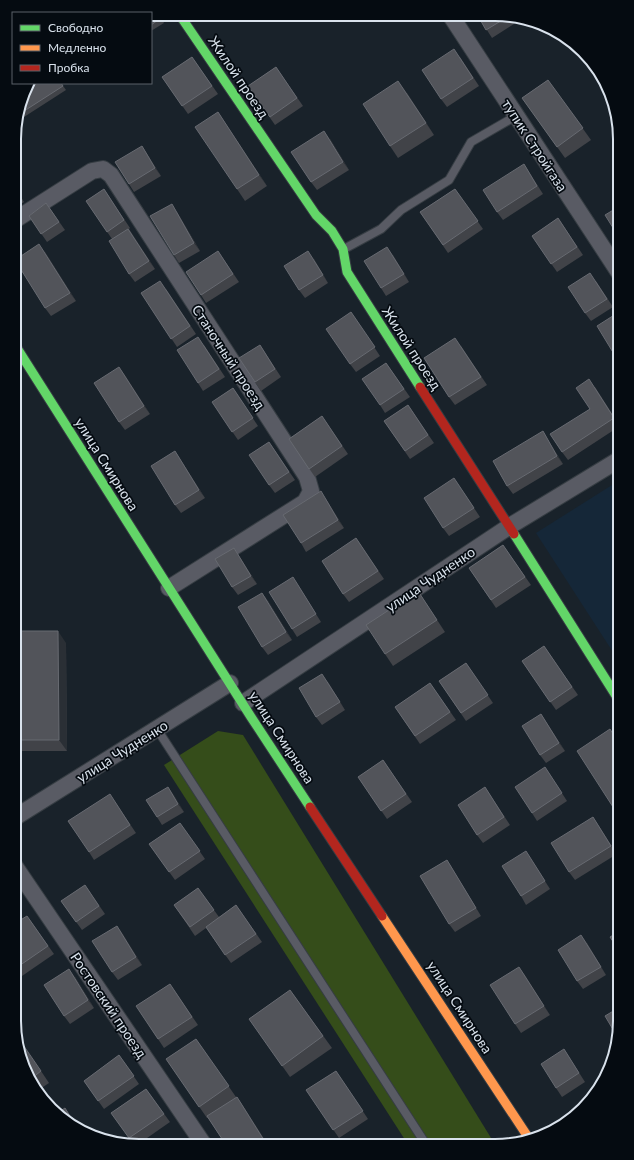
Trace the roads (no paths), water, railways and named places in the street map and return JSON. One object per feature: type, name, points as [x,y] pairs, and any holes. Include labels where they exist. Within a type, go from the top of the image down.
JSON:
[{"type":"street","name":"Жилой проезд","points":[[183,21],[316,215],[332,231],[343,249],[347,272],[510,526],[613,691]]},
{"type":"street","name":"тупик Стройгаза","points":[[454,21],[613,263]]},
{"type":"street","name":"Станочный проезд","points":[[21,216],[92,171],[103,169],[111,175],[307,477],[311,491],[305,502],[169,588]]},
{"type":"street","name":"улица Смирнова","points":[[21,354],[230,683],[527,1135]]},
{"type":"street","name":"улица Чудненко","points":[[243,703],[510,526],[613,463]]},
{"type":"street","name":"улица Чудненко","points":[[21,814],[230,683]]},
{"type":"street","name":"Ростовский проезд","points":[[21,875],[200,1139]]},
{"type":"lane","points":[[343,249],[381,228],[401,210],[449,180],[471,142],[516,116]]},
{"type":"lane","points":[[157,729],[422,1139]]}]
